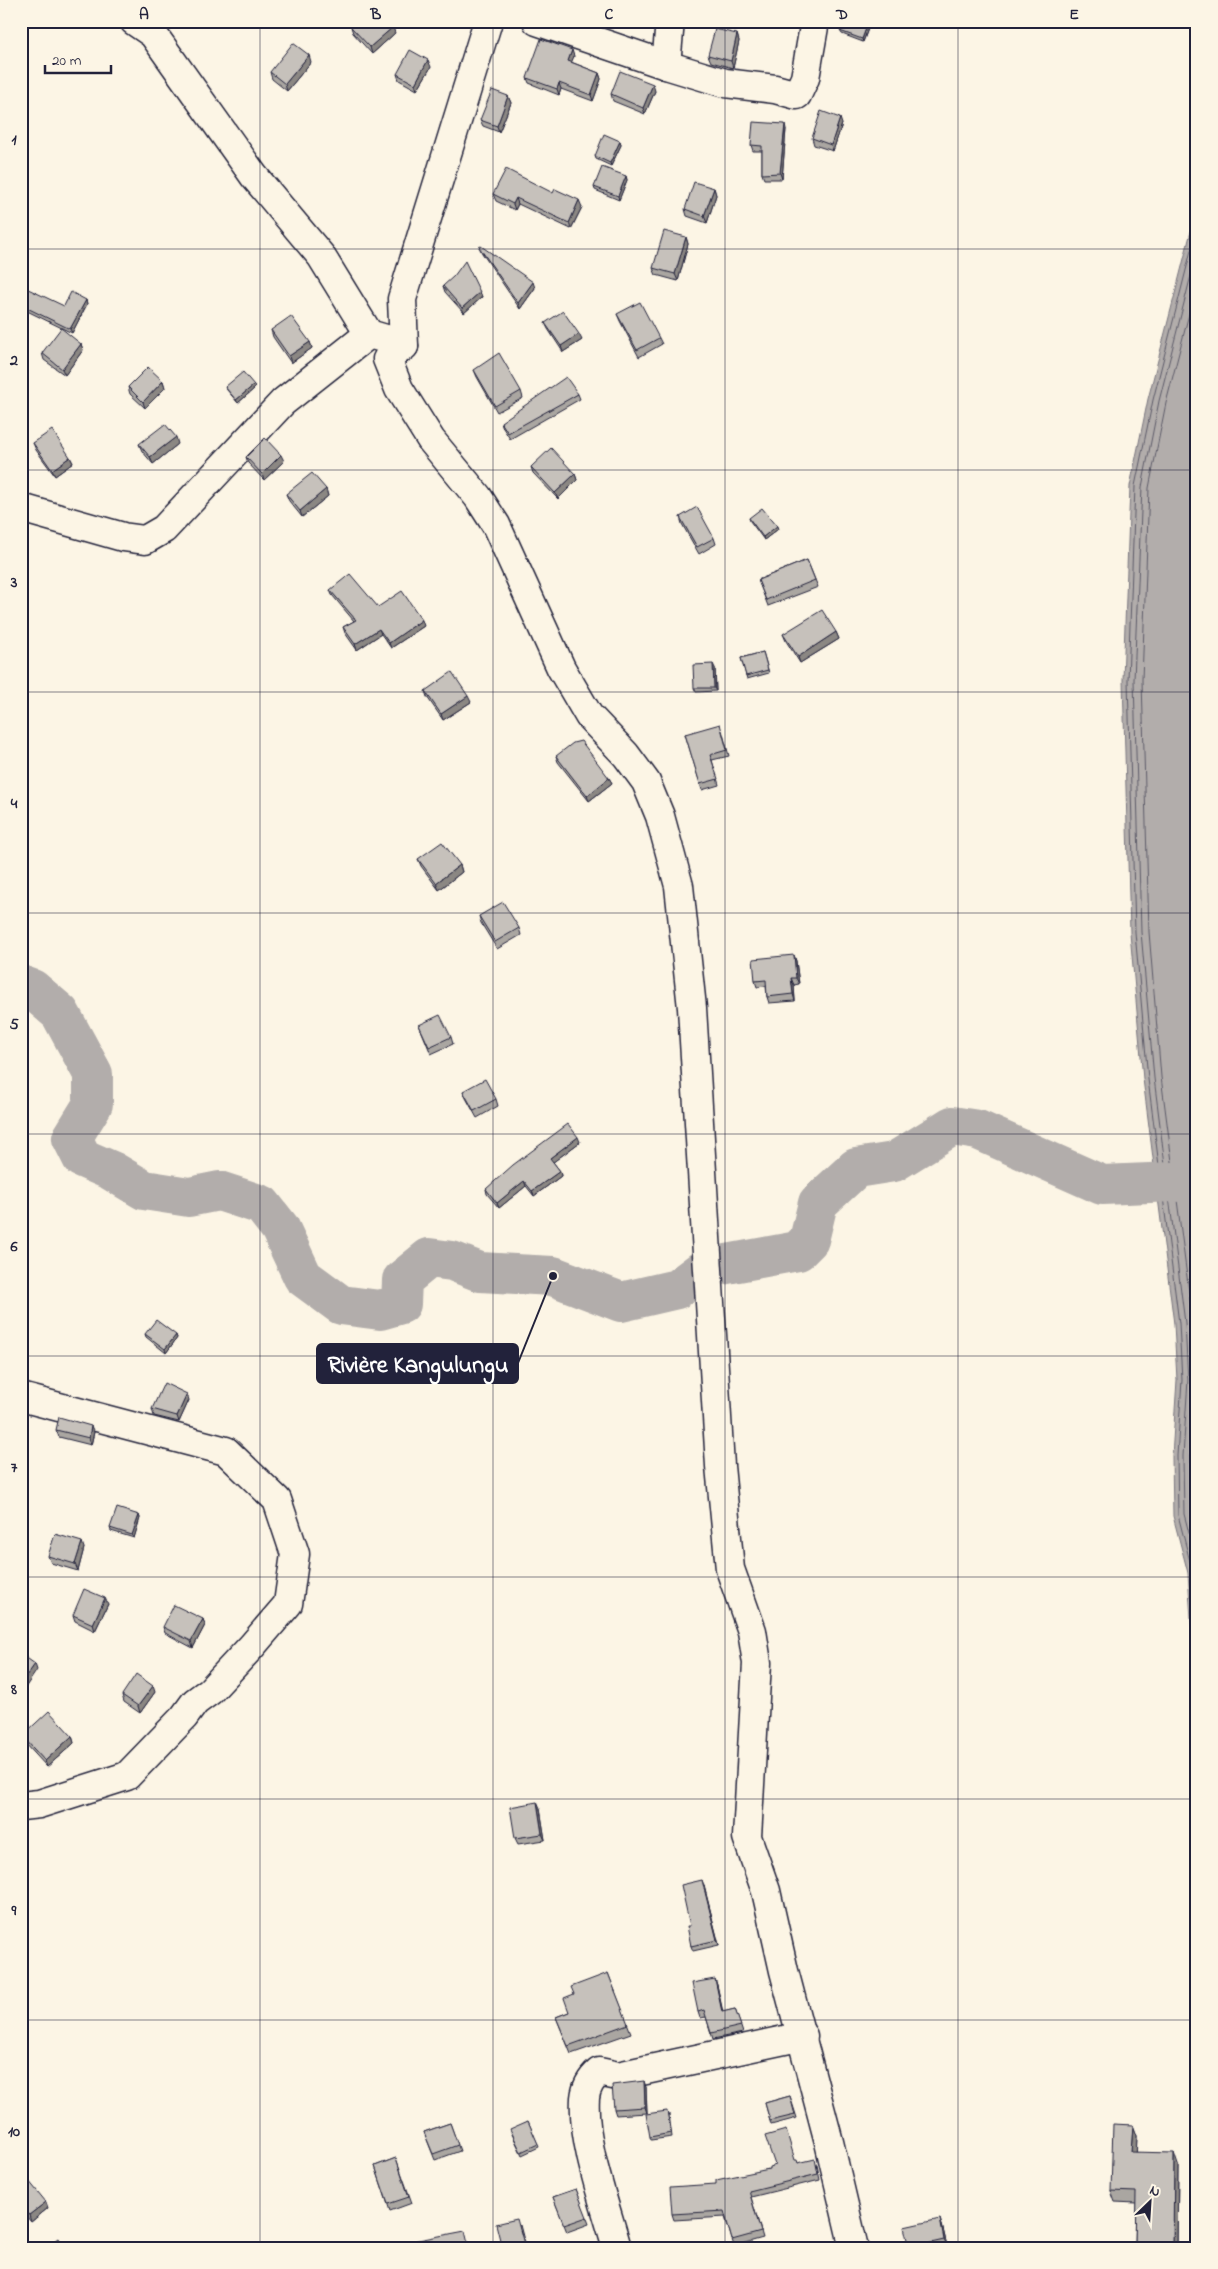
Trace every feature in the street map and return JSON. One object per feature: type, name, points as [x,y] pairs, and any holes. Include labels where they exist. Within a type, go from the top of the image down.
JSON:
[{"type":"street","points":[[134,21],[154,34],[254,176],[321,256],[369,334],[404,346]]},
{"type":"street","points":[[404,346],[402,299],[488,21]]},
{"type":"street","points":[[537,21],[725,83],[775,88],[797,95],[805,78],[815,21]]},
{"type":"street","points":[[666,65],[670,21]]},
{"type":"street","points":[[21,508],[123,537],[139,540],[153,537],[164,530],[284,402],[369,334]]},
{"type":"street","points":[[404,346],[387,359],[399,389],[431,440],[478,497],[496,525],[561,668],[589,716],[626,755],[646,782],[660,816],[679,886],[692,1008],[720,1466],[730,1569],[752,1630],[757,1663],[747,1837],[766,1891],[784,1971],[803,2036],[854,2248]]},
{"type":"street","points":[[21,1397],[226,1451],[277,1500],[295,1554],[288,1604],[219,1681],[195,1702],[184,1717],[127,1776],[39,1804],[21,1806]]},
{"type":"street","points":[[617,2248],[588,2139],[585,2097],[590,2081],[599,2072],[618,2076],[803,2036]]},
{"type":"water","points":[[1197,208],[1197,1710],[1188,1573],[1173,1516],[1172,1456],[1177,1380],[1174,1324],[1143,1079],[1130,933],[1123,680],[1130,486],[1148,399]]},
{"type":"building","points":[[357,21],[388,21],[393,27],[370,47],[351,27]]},
{"type":"building","points":[[844,21],[863,21],[868,23],[862,39],[840,31]]},
{"type":"building","points":[[715,29],[737,34],[731,61],[708,55]]},
{"type":"building","points":[[541,39],[572,50],[568,61],[599,73],[591,95],[559,83],[557,89],[527,78]]},
{"type":"building","points":[[293,43],[309,55],[285,84],[270,72]]},
{"type":"building","points":[[410,50],[428,60],[415,84],[397,74]]},
{"type":"building","points":[[620,71],[653,84],[643,108],[611,94]]},
{"type":"building","points":[[492,90],[508,96],[497,126],[480,120]]},
{"type":"building","points":[[821,111],[840,118],[831,145],[812,138]]},
{"type":"building","points":[[753,122],[785,124],[780,173],[762,174],[762,146],[751,145]]},
{"type":"building","points":[[604,134],[620,141],[610,163],[595,156]]},
{"type":"building","points":[[602,167],[626,176],[618,196],[594,187]]},
{"type":"building","points":[[506,169],[553,193],[555,189],[579,200],[569,223],[516,198],[513,204],[493,194]]},
{"type":"building","points":[[694,182],[714,188],[704,216],[685,209]]},
{"type":"building","points":[[664,231],[686,237],[675,274],[653,268]]},
{"type":"building","points":[[481,246],[533,282],[518,303],[479,247]]},
{"type":"building","points":[[465,261],[480,292],[462,308],[443,286],[454,276]]},
{"type":"building","points":[[26,288],[64,306],[71,292],[86,300],[70,329],[21,305],[21,298]]},
{"type":"building","points":[[640,302],[659,338],[637,350],[617,314]]},
{"type":"building","points":[[563,311],[579,334],[561,346],[545,323]]},
{"type":"building","points":[[291,316],[310,342],[289,356],[271,330]]},
{"type":"building","points":[[61,328],[81,344],[62,369],[42,353]]},
{"type":"building","points":[[499,353],[521,391],[495,406],[474,370]]},
{"type":"building","points":[[148,367],[163,381],[143,402],[128,387]]},
{"type":"building","points":[[243,372],[254,385],[236,400],[225,387]]},
{"type":"building","points":[[566,377],[578,394],[508,433],[501,422]]},
{"type":"building","points":[[165,424],[176,437],[150,457],[139,444]]},
{"type":"building","points":[[52,430],[70,457],[52,470],[33,443]]},
{"type":"building","points":[[265,438],[281,455],[262,474],[246,457]]},
{"type":"building","points":[[551,448],[575,474],[555,493],[531,467]]},
{"type":"building","points":[[312,473],[326,489],[300,511],[286,494]]},
{"type":"building","points":[[697,507],[714,538],[697,547],[680,517]]},
{"type":"building","points":[[762,508],[777,526],[763,537],[749,518]]},
{"type":"building","points":[[807,560],[815,580],[766,600],[758,580]]},
{"type":"building","points":[[350,574],[378,607],[402,591],[422,620],[389,643],[379,629],[355,644],[343,627],[356,620],[330,590]]},
{"type":"building","points":[[822,610],[836,632],[798,657],[783,634]]},
{"type":"building","points":[[763,652],[768,670],[746,676],[741,658]]},
{"type":"building","points":[[713,664],[714,688],[694,688],[693,665]]},
{"type":"building","points":[[452,672],[468,696],[441,714],[425,691]]},
{"type":"building","points":[[720,724],[727,750],[710,755],[718,779],[700,784],[685,734]]},
{"type":"building","points":[[581,741],[609,778],[587,796],[556,756],[573,743]]},
{"type":"building","points":[[442,842],[460,865],[436,883],[418,859]]},
{"type":"building","points":[[503,902],[519,928],[495,942],[479,916]]},
{"type":"building","points":[[794,955],[796,978],[791,978],[793,994],[767,997],[766,980],[755,981],[753,959]]},
{"type":"building","points":[[440,1015],[451,1037],[429,1047],[419,1025]]},
{"type":"building","points":[[485,1079],[496,1099],[474,1111],[463,1091]]},
{"type":"building","points":[[568,1124],[578,1137],[550,1158],[560,1171],[532,1191],[524,1181],[497,1203],[486,1189],[513,1165]]},
{"type":"building","points":[[156,1320],[176,1335],[165,1349],[145,1334]]},
{"type":"building","points":[[164,1383],[187,1394],[177,1416],[152,1409]]},
{"type":"building","points":[[59,1417],[91,1426],[89,1438],[56,1430]]},
{"type":"building","points":[[117,1508],[139,1515],[132,1535],[110,1528]]},
{"type":"building","points":[[55,1534],[82,1542],[75,1564],[48,1556]]},
{"type":"building","points":[[84,1589],[105,1598],[93,1624],[73,1615]]},
{"type":"building","points":[[174,1605],[203,1619],[191,1641],[163,1627]]},
{"type":"building","points":[[21,1654],[35,1664],[21,1684]]},
{"type":"building","points":[[136,1674],[153,1686],[138,1706],[122,1695]]},
{"type":"building","points":[[49,1711],[72,1736],[45,1761],[22,1736]]},
{"type":"building","points":[[537,1802],[542,1834],[515,1838],[510,1807]]},
{"type":"building","points":[[702,1880],[717,1940],[691,1946],[687,1926],[690,1926],[681,1885]]},
{"type":"building","points":[[608,1973],[628,2024],[568,2046],[556,2017],[569,2012],[564,1998],[574,1994],[571,1987]]},
{"type":"building","points":[[715,1979],[722,2012],[735,2009],[741,2026],[711,2033],[704,2010],[698,2012],[692,1983]]},
{"type":"building","points":[[644,2081],[645,2107],[614,2109],[612,2085]]},
{"type":"building","points":[[790,2096],[795,2115],[770,2121],[765,2103]]},
{"type":"building","points":[[667,2111],[671,2133],[650,2137],[646,2114]]},
{"type":"building","points":[[528,2121],[538,2144],[521,2152],[510,2129]]},
{"type":"building","points":[[450,2123],[458,2145],[433,2154],[424,2132]]},
{"type":"building","points":[[1113,2124],[1133,2125],[1131,2152],[1174,2153],[1173,2248],[1135,2248],[1136,2192],[1111,2191]]},
{"type":"building","points":[[786,2130],[795,2160],[798,2163],[815,2159],[818,2174],[749,2191],[761,2232],[732,2240],[724,2211],[672,2214],[670,2187],[716,2184],[716,2180],[769,2169],[769,2167],[775,2165],[765,2136]]},
{"type":"building","points":[[396,2158],[409,2197],[388,2204],[375,2166]]},
{"type":"building","points":[[24,2175],[46,2202],[29,2215],[21,2206],[21,2177]]},
{"type":"building","points":[[576,2189],[587,2217],[564,2225],[553,2197]]},
{"type":"building","points":[[517,2219],[524,2244],[502,2248],[496,2224]]},
{"type":"building","points":[[940,2219],[944,2240],[909,2248],[904,2227]]},
{"type":"building","points":[[465,2231],[469,2248],[410,2248],[408,2242]]},
{"type":"building","points":[[58,2238],[65,2248],[44,2248]]},
{"type":"waterway","points":[[21,985],[32,989],[60,1013],[93,1074],[93,1104],[72,1138],[82,1158],[112,1171],[144,1190],[189,1197],[219,1191],[262,1205],[280,1228],[303,1277],[341,1305],[380,1310],[401,1304],[402,1280],[429,1258],[452,1261],[480,1272],[553,1276],[621,1302],[677,1289],[705,1268],[798,1251],[809,1240],[818,1203],[856,1168],[894,1162],[952,1126],[978,1130],[1102,1185],[1197,1181]]},
{"type":"place","name":"Rivière Kangulungu","points":[[553,1276]]}]
